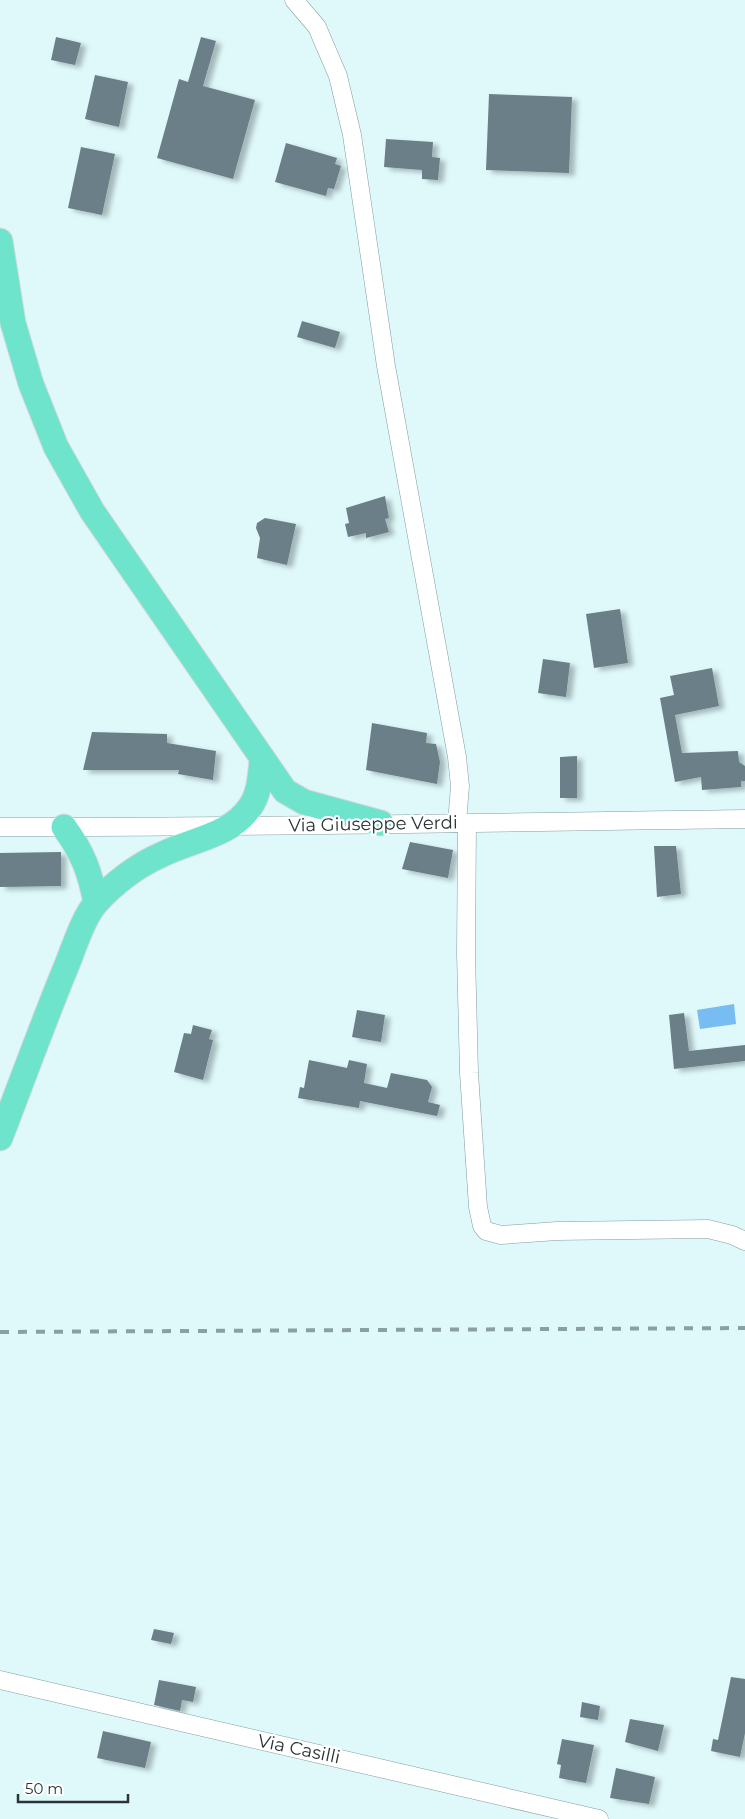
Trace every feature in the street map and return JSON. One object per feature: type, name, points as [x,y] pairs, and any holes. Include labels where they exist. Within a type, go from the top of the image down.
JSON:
[{"type":"highway","points":[[0,240],[13,322],[31,384],[56,447],[92,511],[284,791],[304,802],[382,823]]},
{"type":"highway","points":[[0,1138],[50,1006],[78,938],[96,903],[124,877],[160,855],[230,827],[250,807],[257,793],[262,760]]},
{"type":"highway","points":[[64,827],[80,849],[91,876],[96,903]]},
{"type":"street","points":[[294,0],[317,27],[338,76],[352,135],[386,366],[457,757],[462,823],[469,1073],[478,1207],[482,1226],[486,1230],[501,1235],[557,1231],[708,1229],[732,1235],[745,1241]]},
{"type":"street","name":"Via Giuseppe Verdi","points":[[0,827],[230,827],[382,823],[745,819]]},
{"type":"street","name":"Via Casilli","points":[[0,1680],[599,1819]]},
{"type":"water","points":[[734,1004],[736,1024],[700,1029],[697,1010]]},
{"type":"building","points":[[56,37],[81,43],[75,65],[51,60]]},
{"type":"building","points":[[201,37],[216,41],[203,86],[255,100],[233,179],[157,158],[179,79],[188,82]]},
{"type":"building","points":[[95,75],[128,82],[119,127],[85,119]]},
{"type":"building","points":[[489,94],[572,97],[569,173],[486,170]]},
{"type":"building","points":[[386,139],[433,142],[432,157],[440,158],[438,180],[422,179],[422,170],[384,167]]},
{"type":"building","points":[[286,143],[337,158],[335,164],[341,166],[334,189],[328,188],[326,196],[275,182]]},
{"type":"building","points":[[81,147],[115,154],[102,215],[68,208]]},
{"type":"building","points":[[302,321],[340,332],[335,348],[297,337]]},
{"type":"building","points":[[385,496],[389,518],[385,519],[389,532],[366,538],[366,533],[348,537],[345,524],[349,523],[346,508]]},
{"type":"building","points":[[265,518],[296,524],[287,565],[257,558],[260,538],[256,528],[257,523]]},
{"type":"building","points":[[620,609],[628,663],[594,668],[586,614]]},
{"type":"building","points":[[543,659],[570,663],[566,697],[538,693]]},
{"type":"building","points":[[712,668],[719,706],[675,715],[682,753],[738,751],[739,762],[745,766],[745,781],[741,781],[741,787],[702,790],[701,777],[675,782],[660,698],[674,695],[670,676]]},
{"type":"building","points":[[372,723],[427,733],[426,743],[436,744],[440,762],[437,784],[366,770]]},
{"type":"building","points":[[92,732],[167,734],[167,743],[216,751],[213,780],[178,774],[179,770],[83,770]]},
{"type":"building","points":[[577,756],[577,798],[560,798],[560,757]]},
{"type":"building","points":[[410,842],[453,850],[448,878],[402,869]]},
{"type":"building","points":[[654,846],[676,846],[681,894],[657,897]]},
{"type":"building","points":[[61,852],[61,886],[0,887],[0,853]]},
{"type":"building","points":[[357,1010],[385,1015],[381,1042],[352,1037]]},
{"type":"building","points":[[684,1013],[689,1051],[745,1045],[745,1061],[674,1069],[669,1015]]},
{"type":"building","points":[[193,1025],[212,1030],[209,1039],[213,1040],[203,1080],[174,1072],[184,1033],[191,1034]]},
{"type":"building","points":[[309,1060],[347,1068],[349,1060],[367,1064],[364,1083],[387,1088],[391,1073],[427,1080],[432,1087],[428,1102],[440,1105],[437,1116],[360,1101],[359,1108],[298,1098],[300,1087],[304,1088]]},
{"type":"building","points":[[154,1629],[174,1633],[171,1644],[151,1640]]},
{"type":"building","points":[[731,1677],[745,1679],[745,1733],[740,1757],[711,1751],[713,1739],[718,1740]]},
{"type":"building","points":[[159,1680],[196,1687],[193,1702],[182,1700],[180,1711],[154,1705]]},
{"type":"building","points":[[582,1702],[600,1706],[598,1720],[580,1717]]},
{"type":"building","points":[[630,1719],[664,1725],[658,1751],[625,1742]]},
{"type":"building","points":[[103,1731],[151,1742],[145,1768],[97,1758]]},
{"type":"building","points":[[562,1739],[594,1745],[586,1783],[559,1778],[561,1765],[557,1764]]},
{"type":"building","points":[[616,1768],[655,1777],[649,1804],[610,1798]]},
{"type":"railway","points":[[0,1332],[745,1328]]}]
